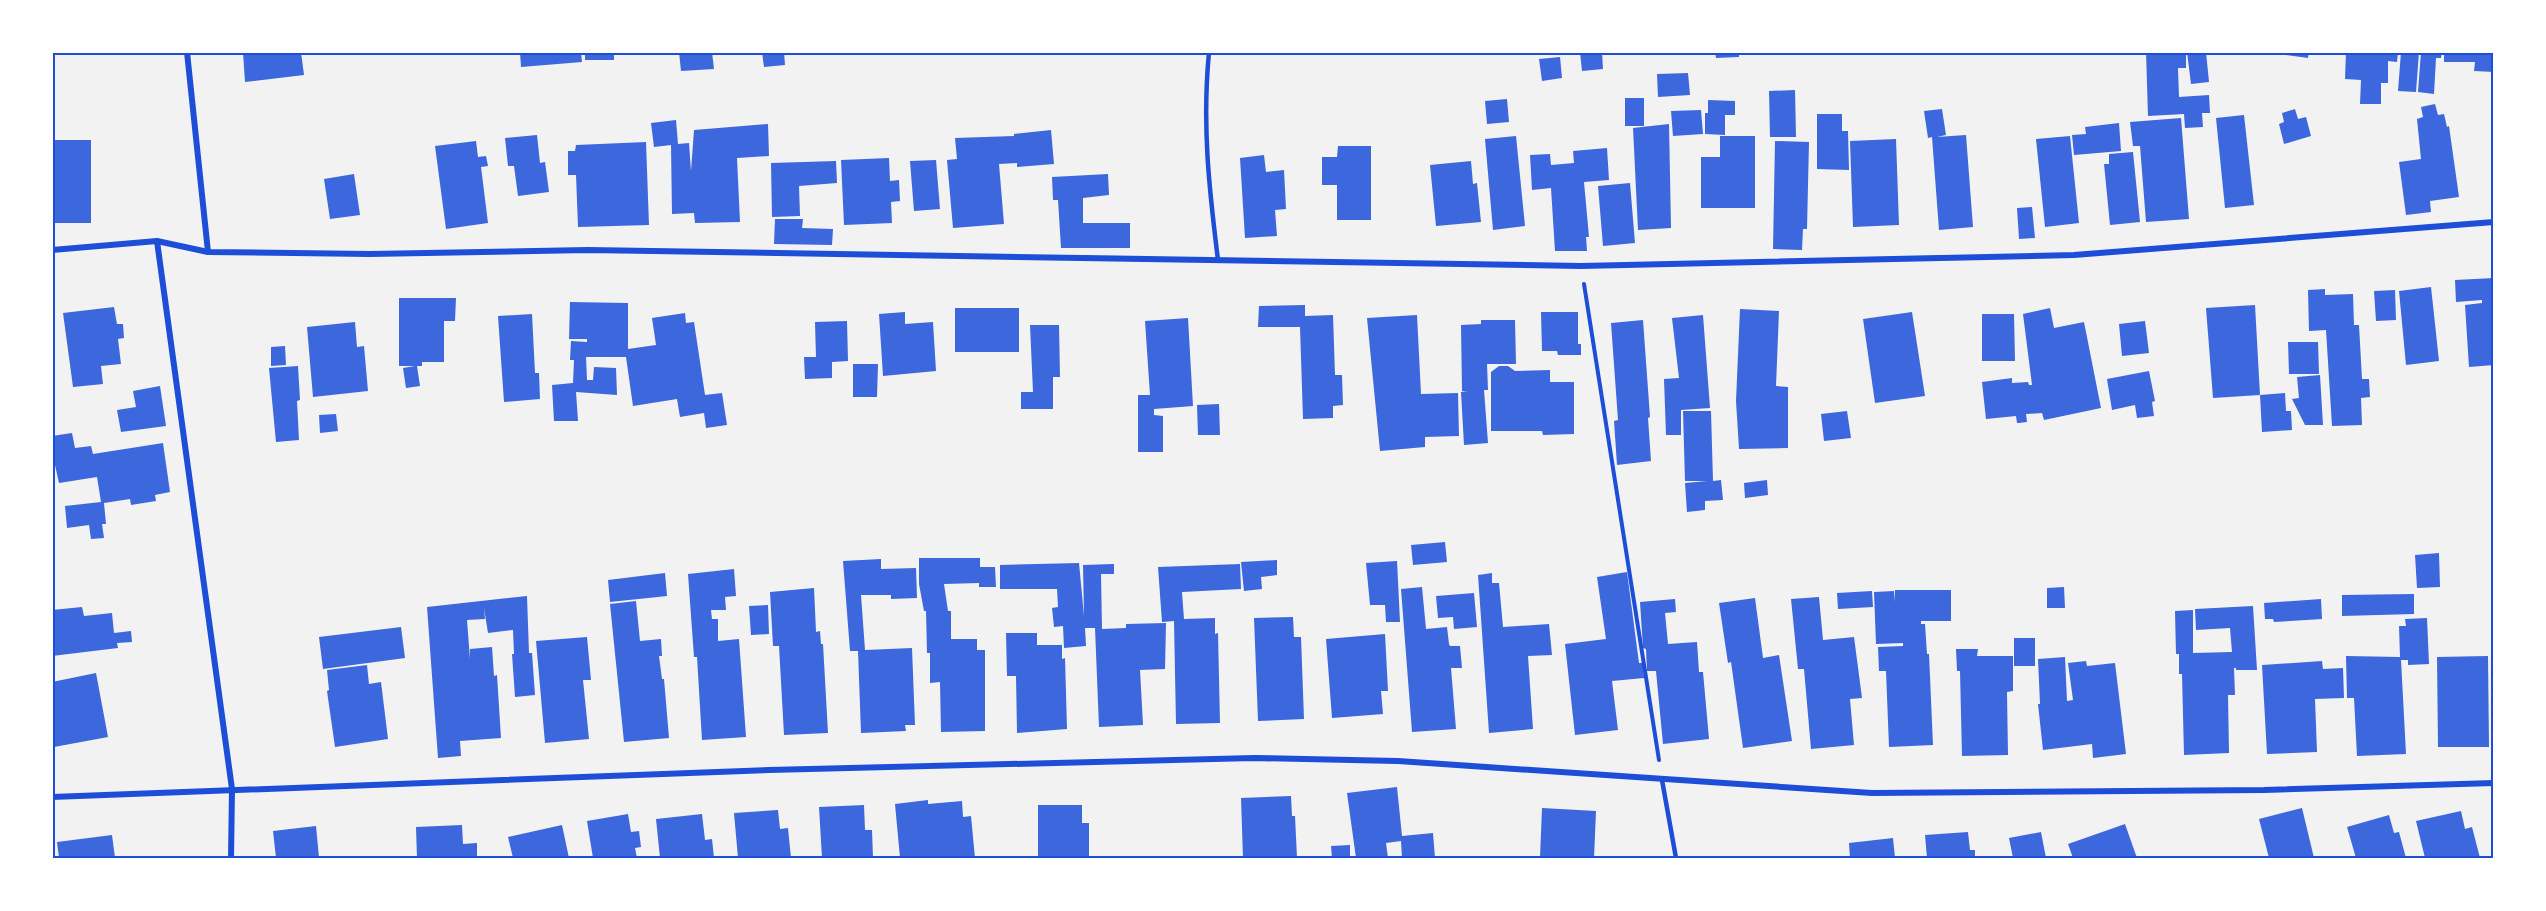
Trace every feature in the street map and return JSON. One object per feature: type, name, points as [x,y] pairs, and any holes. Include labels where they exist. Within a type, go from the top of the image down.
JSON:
[{"type":"street","points":[[187,52],[208,252]]},
{"type":"street","points":[[52,250],[158,241],[208,252],[370,255],[588,250],[1581,266],[2074,255],[2493,222]]},
{"type":"street","points":[[158,241],[232,789],[231,858]]},
{"type":"street","points":[[52,796],[769,770],[1254,758],[1398,761],[1872,792],[2264,790],[2493,783]]},
{"type":"lane","points":[[1209,52],[1205,100],[1207,175],[1218,260]]},
{"type":"lane","points":[[1662,780],[1676,858]]},
{"type":"path","points":[[1581,266],[1662,780]]},
{"type":"building","points":[[243,52],[301,52],[304,75],[245,82]]},
{"type":"building","points":[[520,52],[581,52],[582,62],[521,67]]},
{"type":"building","points":[[585,52],[614,52],[614,60],[585,60]]},
{"type":"building","points":[[679,52],[712,52],[714,69],[681,71]]},
{"type":"building","points":[[762,52],[784,52],[785,65],[764,67]]},
{"type":"building","points":[[1580,52],[1602,52],[1603,69],[1582,71]]},
{"type":"building","points":[[1715,52],[1739,52],[1739,57],[1716,58]]},
{"type":"building","points":[[2146,52],[2186,52],[2186,68],[2178,68],[2179,97],[2209,95],[2210,113],[2202,113],[2203,127],[2185,128],[2184,114],[2148,116]]},
{"type":"building","points":[[2187,52],[2206,52],[2209,82],[2191,84]]},
{"type":"building","points":[[2286,52],[2309,52],[2308,58],[2286,55]]},
{"type":"building","points":[[2346,52],[2398,52],[2397,62],[2388,61],[2388,83],[2381,83],[2381,104],[2360,104],[2361,80],[2345,79]]},
{"type":"building","points":[[2401,52],[2419,52],[2416,92],[2398,91]]},
{"type":"building","points":[[2421,52],[2442,52],[2441,58],[2436,58],[2434,94],[2418,92]]},
{"type":"building","points":[[2444,52],[2494,52],[2494,72],[2474,71],[2475,62],[2444,62]]},
{"type":"building","points":[[1560,57],[1562,78],[1542,81],[1539,59]]},
{"type":"building","points":[[1688,73],[1690,95],[1658,97],[1657,74]]},
{"type":"building","points":[[1795,90],[1796,137],[1770,137],[1769,91]]},
{"type":"building","points":[[1625,98],[1644,98],[1644,126],[1625,126]]},
{"type":"building","points":[[1507,99],[1509,122],[1487,124],[1485,101]]},
{"type":"building","points":[[1708,100],[1735,101],[1735,115],[1725,115],[1725,135],[1705,134],[1705,113],[1708,113]]},
{"type":"building","points":[[2435,104],[2438,115],[2444,114],[2447,127],[2449,126],[2459,197],[2430,201],[2431,212],[2406,215],[2399,162],[2421,159],[2417,119],[2423,117],[2421,107]]},
{"type":"building","points":[[1942,109],[1946,135],[1937,137],[1966,135],[1973,227],[1939,230],[1932,137],[1928,138],[1924,111]]},
{"type":"building","points":[[2295,109],[2298,119],[2306,117],[2311,136],[2284,144],[2279,124],[2284,122],[2282,113]]},
{"type":"building","points":[[1701,110],[1703,134],[1673,136],[1671,111]]},
{"type":"building","points":[[1817,114],[1842,114],[1842,131],[1848,131],[1849,170],[1817,169]]},
{"type":"building","points":[[2244,115],[2254,205],[2225,208],[2216,118]]},
{"type":"building","points":[[2181,118],[2189,219],[2146,222],[2140,146],[2133,146],[2130,122]]},
{"type":"building","points":[[676,120],[678,144],[689,143],[691,171],[694,130],[768,124],[769,156],[737,158],[740,222],[695,223],[694,213],[672,214],[671,145],[654,147],[651,123]]},
{"type":"building","points":[[2119,123],[2121,151],[2074,155],[2072,135],[2086,134],[2085,127]]},
{"type":"building","points":[[1669,124],[1671,228],[1638,230],[1633,128]]},
{"type":"building","points":[[1051,130],[1054,164],[1017,167],[1017,163],[999,164],[1004,224],[953,228],[947,160],[957,159],[955,138],[1014,136],[1014,134]]},
{"type":"building","points":[[537,135],[540,163],[545,162],[549,192],[518,196],[514,166],[508,166],[505,138]]},
{"type":"building","points":[[1516,136],[1525,226],[1493,230],[1485,139]]},
{"type":"building","points":[[1720,136],[1755,136],[1755,208],[1701,208],[1701,157],[1720,157]]},
{"type":"building","points":[[2070,136],[2079,223],[2045,227],[2036,139]]},
{"type":"building","points":[[1896,139],[1899,225],[1853,227],[1850,141]]},
{"type":"building","points":[[52,140],[91,140],[91,223],[52,223]]},
{"type":"building","points":[[476,141],[478,157],[486,156],[488,166],[481,167],[488,223],[446,229],[435,146]]},
{"type":"building","points":[[1775,141],[1809,142],[1807,229],[1803,229],[1802,250],[1773,249]]},
{"type":"building","points":[[646,142],[649,225],[578,227],[576,175],[568,175],[568,151],[575,151],[576,145]]},
{"type":"building","points":[[1338,146],[1371,146],[1371,220],[1337,220],[1337,185],[1322,185],[1322,157],[1337,157]]},
{"type":"building","points":[[1607,148],[1609,180],[1584,182],[1589,237],[1586,237],[1587,251],[1555,251],[1551,188],[1532,190],[1530,155],[1550,154],[1551,165],[1574,163],[1573,151]]},
{"type":"building","points":[[2133,152],[2140,222],[2110,225],[2104,164],[2109,164],[2109,154]]},
{"type":"building","points":[[1264,155],[1266,172],[1284,170],[1286,209],[1275,210],[1277,236],[1245,238],[1240,158]]},
{"type":"building","points":[[889,158],[890,181],[899,180],[900,201],[891,202],[892,223],[844,225],[841,160]]},
{"type":"building","points":[[936,160],[940,209],[914,211],[910,161]]},
{"type":"building","points":[[836,161],[837,183],[799,186],[800,216],[772,217],[771,163]]},
{"type":"building","points":[[1471,161],[1473,184],[1477,183],[1481,222],[1436,226],[1430,165]]},
{"type":"building","points":[[354,174],[360,215],[330,219],[324,179]]},
{"type":"building","points":[[1108,174],[1109,195],[1083,198],[1083,223],[1130,223],[1130,248],[1061,248],[1058,200],[1053,200],[1052,177]]},
{"type":"building","points":[[1630,183],[1635,243],[1603,246],[1598,186]]},
{"type":"building","points":[[2032,207],[2035,238],[2019,239],[2017,208]]},
{"type":"building","points":[[775,219],[803,219],[802,228],[833,229],[832,245],[774,244]]},
{"type":"building","points":[[2494,278],[2494,365],[2469,367],[2465,305],[2482,303],[2482,300],[2456,302],[2455,280]]},
{"type":"building","points":[[2431,287],[2439,361],[2406,365],[2399,291]]},
{"type":"building","points":[[2325,289],[2325,295],[2353,294],[2354,325],[2359,325],[2362,379],[2369,379],[2370,397],[2361,398],[2362,425],[2332,426],[2326,330],[2309,331],[2308,290]]},
{"type":"building","points":[[2395,290],[2396,320],[2376,321],[2374,291]]},
{"type":"building","points":[[399,298],[456,298],[455,321],[444,321],[444,362],[422,362],[422,366],[417,366],[420,386],[406,388],[403,368],[415,366],[399,366]]},
{"type":"building","points":[[570,302],[628,303],[628,349],[656,345],[652,318],[685,313],[686,323],[694,322],[705,395],[722,393],[727,425],[706,428],[704,413],[680,417],[677,399],[633,406],[626,357],[586,357],[587,380],[593,380],[594,367],[616,368],[617,395],[576,392],[578,421],[554,421],[552,385],[573,383],[574,360],[570,360],[571,341],[587,342],[587,339],[569,339]]},
{"type":"building","points":[[1305,305],[1305,316],[1333,315],[1335,375],[1342,375],[1343,405],[1333,406],[1333,418],[1303,419],[1300,327],[1258,327],[1259,306]]},
{"type":"building","points":[[2255,305],[2260,395],[2213,398],[2206,308]]},
{"type":"building","points":[[114,307],[117,324],[123,324],[124,338],[118,339],[121,364],[101,366],[103,384],[73,387],[63,313]]},
{"type":"building","points":[[955,308],[1019,308],[1019,352],[955,352]]},
{"type":"building","points":[[2050,308],[2054,328],[2084,322],[2101,408],[2044,420],[2042,413],[2026,414],[2027,422],[2019,423],[2017,423],[2016,416],[1986,419],[1982,382],[2012,378],[2012,383],[2028,382],[2032,385],[2023,314]]},
{"type":"building","points":[[1740,309],[1779,311],[1776,386],[1788,387],[1788,448],[1739,449],[1736,401]]},
{"type":"building","points":[[905,312],[905,324],[933,322],[936,371],[883,376],[879,314]]},
{"type":"building","points":[[1541,312],[1578,312],[1578,344],[1581,344],[1581,355],[1558,355],[1557,351],[1542,351]]},
{"type":"building","points":[[1912,312],[1925,396],[1875,403],[1863,319]]},
{"type":"building","points":[[532,314],[535,373],[539,373],[540,399],[504,402],[498,316]]},
{"type":"building","points":[[1982,314],[2014,314],[2015,361],[1982,361]]},
{"type":"building","points":[[1417,315],[1421,394],[1458,393],[1459,436],[1425,437],[1425,447],[1380,451],[1367,318]]},
{"type":"building","points":[[1703,315],[1710,408],[1681,410],[1681,435],[1666,435],[1664,379],[1679,378],[1672,318]]},
{"type":"building","points":[[1188,318],[1193,406],[1154,409],[1154,415],[1163,416],[1163,452],[1138,452],[1138,395],[1150,395],[1145,321]]},
{"type":"building","points":[[1481,320],[1515,320],[1516,364],[1487,364],[1488,390],[1484,390],[1488,443],[1464,445],[1461,392],[1467,391],[1462,391],[1461,325],[1481,324]]},
{"type":"building","points":[[1643,320],[1651,461],[1617,465],[1614,421],[1618,420],[1611,323]]},
{"type":"building","points":[[847,321],[848,361],[832,362],[832,378],[805,379],[804,357],[816,357],[815,322]]},
{"type":"building","points":[[2145,321],[2149,353],[2122,356],[2119,324]]},
{"type":"building","points":[[355,322],[357,347],[364,346],[368,391],[313,397],[307,327]]},
{"type":"building","points":[[1030,325],[1059,325],[1060,377],[1053,377],[1053,409],[1021,409],[1021,392],[1033,392]]},
{"type":"building","points":[[2288,342],[2318,342],[2319,374],[2289,374]]},
{"type":"building","points":[[285,346],[286,365],[271,366],[271,347]]},
{"type":"building","points":[[853,364],[878,364],[877,397],[853,397]]},
{"type":"building","points":[[298,366],[299,440],[276,442],[269,368]]},
{"type":"building","points":[[1499,366],[1508,366],[1515,371],[1550,370],[1550,382],[1574,382],[1574,434],[1543,435],[1542,431],[1491,431],[1491,372]]},
{"type":"building","points":[[2149,371],[2155,401],[2152,402],[2154,416],[2137,418],[2135,405],[2112,410],[2107,379]]},
{"type":"building","points":[[2320,375],[2323,425],[2305,425],[2292,399],[2299,398],[2297,377]]},
{"type":"building","points":[[160,386],[166,426],[121,432],[117,410],[136,407],[133,391]]},
{"type":"building","points":[[2285,393],[2286,411],[2291,411],[2292,430],[2262,432],[2260,395]]},
{"type":"building","points":[[1219,404],[1220,435],[1198,435],[1197,405]]},
{"type":"building","points":[[1683,411],[1711,411],[1713,481],[1721,480],[1723,500],[1705,501],[1705,510],[1687,512],[1685,483],[1707,481],[1685,481]]},
{"type":"building","points":[[1847,411],[1851,438],[1824,441],[1821,414]]},
{"type":"building","points":[[336,414],[338,431],[320,433],[319,415]]},
{"type":"building","points":[[72,433],[75,448],[91,446],[93,454],[163,443],[170,492],[155,495],[156,501],[131,505],[130,499],[104,503],[106,524],[102,524],[104,538],[91,539],[89,525],[67,528],[65,506],[101,502],[97,477],[59,483],[52,452],[52,436]]},
{"type":"building","points":[[1767,480],[1768,495],[1745,498],[1744,483]]},
{"type":"building","points":[[1445,542],[1447,562],[1413,565],[1411,545]]},
{"type":"building","points":[[2439,553],[2440,587],[2417,588],[2415,555]]},
{"type":"building","points":[[919,558],[980,558],[980,567],[995,567],[996,587],[979,587],[979,583],[944,584],[948,611],[951,611],[951,639],[977,639],[977,650],[985,650],[985,731],[941,732],[940,682],[930,683],[930,653],[927,653],[926,611],[924,611],[919,584]]},
{"type":"building","points":[[881,559],[881,569],[916,568],[917,598],[891,599],[891,595],[861,595],[865,650],[912,648],[915,725],[905,725],[906,731],[861,733],[858,651],[850,651],[843,561]]},
{"type":"building","points":[[1277,560],[1277,575],[1261,577],[1262,589],[1244,591],[1241,562]]},
{"type":"building","points":[[1397,561],[1400,622],[1386,622],[1385,605],[1370,605],[1366,563]]},
{"type":"building","points":[[1079,563],[1084,616],[1083,565],[1114,564],[1114,574],[1101,574],[1102,629],[1126,628],[1126,624],[1166,623],[1165,669],[1140,670],[1143,725],[1099,727],[1095,628],[1085,628],[1086,646],[1064,648],[1063,626],[1054,627],[1052,608],[1058,607],[1057,589],[1000,589],[1000,565]]},
{"type":"building","points":[[1240,564],[1241,589],[1182,592],[1184,619],[1215,618],[1215,634],[1218,633],[1220,723],[1176,724],[1174,621],[1162,622],[1158,567]]},
{"type":"building","points":[[734,569],[736,596],[725,597],[726,610],[711,610],[712,619],[718,619],[718,641],[739,639],[746,737],[702,740],[697,657],[694,657],[688,574]]},
{"type":"building","points":[[1627,572],[1639,663],[1643,663],[1644,678],[1612,681],[1618,730],[1575,735],[1565,644],[1606,639],[1597,577]]},
{"type":"building","points":[[665,573],[667,596],[610,602],[608,580]]},
{"type":"building","points":[[1492,573],[1492,583],[1499,583],[1503,627],[1549,624],[1552,655],[1528,656],[1533,729],[1489,733],[1478,575]]},
{"type":"building","points":[[1422,587],[1426,629],[1447,627],[1450,646],[1460,646],[1462,668],[1451,668],[1456,729],[1412,732],[1401,589]]},
{"type":"building","points":[[2064,587],[2065,608],[2047,608],[2047,588]]},
{"type":"building","points":[[814,588],[816,632],[820,631],[821,644],[823,644],[828,733],[784,735],[779,646],[773,646],[770,592]]},
{"type":"building","points":[[1895,590],[1951,590],[1951,621],[1921,621],[1921,624],[1925,624],[1927,654],[1929,654],[1933,745],[1889,747],[1886,671],[1879,671],[1878,647],[1903,646],[1903,643],[1876,644],[1874,592],[1894,591],[1895,602]]},
{"type":"building","points":[[1872,591],[1873,607],[1838,609],[1837,593]]},
{"type":"building","points":[[1474,593],[1477,627],[1454,629],[1453,617],[1438,618],[1436,596]]},
{"type":"building","points":[[2414,594],[2414,614],[2342,616],[2342,595]]},
{"type":"building","points":[[527,596],[529,653],[532,653],[535,695],[515,697],[513,630],[488,633],[484,608],[485,619],[467,620],[470,659],[470,649],[492,647],[494,676],[497,675],[501,738],[460,741],[461,756],[438,758],[427,607]]},
{"type":"building","points":[[1819,597],[1823,640],[1854,637],[1862,698],[1850,699],[1854,745],[1811,749],[1804,669],[1798,669],[1791,599]]},
{"type":"building","points":[[1755,598],[1763,658],[1779,655],[1792,741],[1743,748],[1731,662],[1728,663],[1719,603]]},
{"type":"building","points":[[1675,599],[1676,612],[1665,613],[1668,644],[1697,642],[1699,672],[1703,672],[1709,739],[1663,744],[1656,671],[1647,671],[1640,602]]},
{"type":"building","points":[[2321,599],[2322,619],[2274,622],[2273,619],[2265,619],[2264,603]]},
{"type":"building","points":[[636,601],[640,641],[661,639],[662,656],[659,656],[662,679],[664,679],[669,738],[624,742],[610,604]]},
{"type":"building","points":[[768,605],[769,634],[751,635],[749,606]]},
{"type":"building","points":[[2253,606],[2257,670],[2236,670],[2234,668],[2235,695],[2228,695],[2229,753],[2184,755],[2182,674],[2179,674],[2179,654],[2176,654],[2175,611],[2193,610],[2193,653],[2232,652],[2230,628],[2196,630],[2195,609]]},
{"type":"building","points":[[82,607],[84,616],[112,613],[114,633],[131,631],[132,642],[117,643],[118,648],[52,656],[52,610]]},
{"type":"building","points":[[1293,617],[1294,637],[1301,637],[1304,719],[1258,721],[1254,618]]},
{"type":"building","points":[[2427,618],[2429,664],[2408,665],[2408,660],[2401,660],[2406,754],[2357,756],[2354,698],[2347,698],[2346,656],[2400,657],[2399,626],[2406,626],[2405,619]]},
{"type":"building","points":[[401,627],[405,658],[323,669],[319,637]]},
{"type":"building","points":[[1006,633],[1037,633],[1037,645],[1062,645],[1062,659],[1065,658],[1067,729],[1017,733],[1016,676],[1007,676]]},
{"type":"building","points":[[1385,634],[1388,691],[1381,691],[1383,714],[1332,718],[1326,639]]},
{"type":"building","points":[[587,637],[591,680],[583,680],[589,739],[545,743],[536,641]]},
{"type":"building","points":[[2014,638],[2035,638],[2035,666],[2014,666]]},
{"type":"building","points":[[1956,649],[1978,649],[1977,656],[2013,656],[2013,691],[2007,692],[2008,755],[1962,756],[1960,671],[1957,671]]},
{"type":"building","points":[[2488,656],[2489,747],[2438,747],[2437,657]]},
{"type":"building","points":[[2065,657],[2067,701],[2073,700],[2068,663],[2086,661],[2087,666],[2115,663],[2126,754],[2093,758],[2092,744],[2043,750],[2038,704],[2040,704],[2038,659]]},
{"type":"building","points":[[2322,661],[2323,669],[2343,668],[2344,698],[2315,699],[2317,752],[2267,754],[2262,665]]},
{"type":"building","points":[[367,665],[369,684],[381,682],[388,739],[335,747],[327,691],[329,690],[327,670]]},
{"type":"building","points":[[96,673],[108,737],[54,747],[52,682]]},
{"type":"building","points":[[1397,787],[1402,836],[1433,833],[1435,858],[1402,858],[1401,841],[1386,843],[1388,858],[1356,858],[1347,793]]},
{"type":"building","points":[[1291,796],[1292,816],[1295,816],[1297,858],[1243,858],[1241,798]]},
{"type":"building","points":[[928,800],[928,804],[962,801],[963,817],[971,816],[975,858],[900,858],[895,804]]},
{"type":"building","points":[[864,805],[865,830],[872,830],[873,858],[822,858],[819,807]]},
{"type":"building","points":[[1038,805],[1082,805],[1082,823],[1089,823],[1089,858],[1038,858]]},
{"type":"building","points":[[1542,808],[1596,811],[1594,858],[1540,858]]},
{"type":"building","points":[[2302,808],[2314,858],[2269,858],[2259,819]]},
{"type":"building","points":[[778,810],[780,829],[788,828],[791,858],[738,858],[734,813]]},
{"type":"building","points":[[2461,811],[2465,829],[2472,827],[2480,858],[2425,858],[2416,821]]},
{"type":"building","points":[[628,814],[631,832],[639,831],[641,847],[635,848],[637,858],[593,858],[587,821]]},
{"type":"building","points":[[702,814],[705,840],[712,839],[714,858],[660,858],[656,819]]},
{"type":"building","points":[[2389,815],[2394,833],[2399,832],[2406,858],[2356,858],[2347,827]]},
{"type":"building","points":[[2125,824],[2137,858],[2073,858],[2068,844]]},
{"type":"building","points":[[462,825],[463,844],[477,843],[477,858],[417,858],[416,827]]},
{"type":"building","points":[[562,825],[569,858],[513,858],[508,837]]},
{"type":"building","points":[[316,826],[319,858],[276,858],[273,831]]},
{"type":"building","points":[[1968,832],[1970,850],[1975,850],[1975,858],[1927,858],[1925,835]]},
{"type":"building","points":[[2041,832],[2046,858],[2013,858],[2009,838]]},
{"type":"building","points":[[112,835],[115,858],[59,858],[57,842]]},
{"type":"building","points":[[1893,838],[1895,858],[1850,858],[1849,843]]},
{"type":"building","points":[[1350,845],[1350,858],[1332,858],[1331,846]]}]
